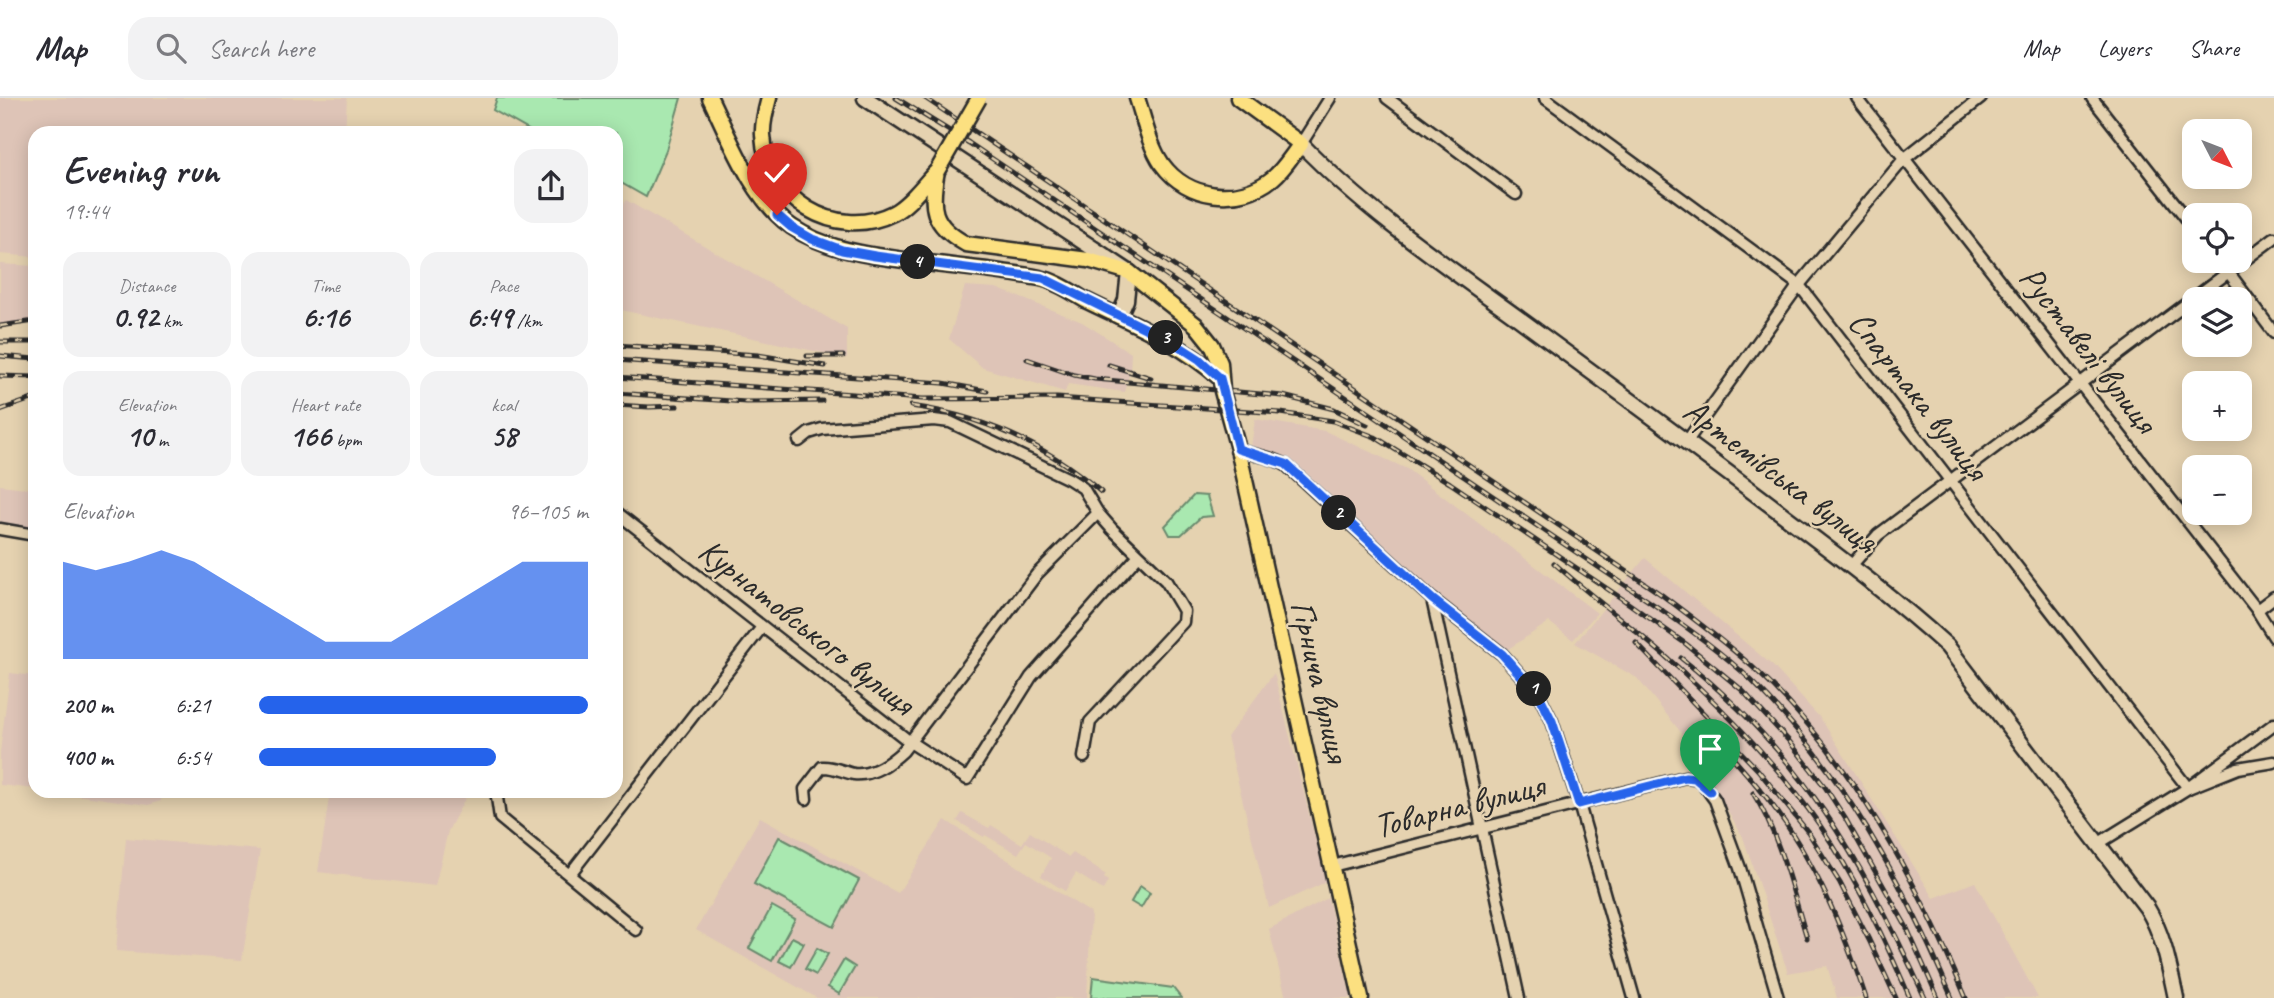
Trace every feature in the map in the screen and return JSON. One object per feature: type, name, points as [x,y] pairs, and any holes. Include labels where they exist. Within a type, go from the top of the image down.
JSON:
[{"type":"main road","points":[[710,98],[762,197],[791,227],[812,239],[842,250],[875,256],[1043,278],[1171,341],[1199,359],[1220,378]]},
{"type":"main road","points":[[769,98],[763,134],[767,158],[784,191],[799,205],[836,221],[867,221],[894,213],[937,171],[979,98]]},
{"type":"main road","name":"Гірнича вулиця","points":[[865,98],[932,144],[1087,242],[1196,325],[1212,345],[1220,363],[1220,378],[1361,998]]},
{"type":"main road","points":[[1137,98],[1154,150],[1162,164],[1192,190],[1207,195],[1223,195],[1255,188],[1273,178],[1301,144]]},
{"type":"main road","name":"Артемівська вулиця","points":[[1238,98],[1301,144],[1385,220],[1687,441],[1910,612],[1947,646],[2099,843],[2158,926],[2176,998]]},
{"type":"main road","points":[[937,171],[932,196],[935,216],[948,234],[966,244],[1088,260],[1129,272],[1126,300],[1119,316]]},
{"type":"street","points":[[1301,144],[1331,98]]},
{"type":"street","points":[[1387,98],[1517,194]]},
{"type":"street","name":"Спартака вулиця","points":[[1545,98],[1799,285],[2188,788]]},
{"type":"street","name":"Руставелі вулиця","points":[[1857,98],[2257,610],[2274,638]]},
{"type":"street","points":[[1687,441],[1799,285],[1904,159],[1981,98]]},
{"type":"street","points":[[2092,98],[2182,213]]},
{"type":"street","points":[[2252,255],[2274,238]]},
{"type":"street","points":[[1851,566],[1878,534],[2228,273]]},
{"type":"street","points":[[2230,273],[2274,332]]},
{"type":"street","points":[[799,441],[809,433],[822,429],[934,419],[967,429],[1077,483],[1089,495],[1098,513],[1138,556],[1166,581],[1185,617],[1090,722],[1084,757]]},
{"type":"street","points":[[1238,449],[1286,464],[1432,599],[1502,654],[1540,697],[1552,721],[1579,804],[1634,998]]},
{"type":"street","points":[[806,799],[805,789],[822,767],[828,766],[856,774],[882,768],[903,751],[1037,574],[1098,513]]},
{"type":"street","name":"Курнатовського вулиця","points":[[623,518],[910,742],[967,779],[1031,677],[1138,556]]},
{"type":"street","points":[[0,529],[28,534]]},
{"type":"street","points":[[2257,610],[2274,597]]},
{"type":"street","points":[[1432,599],[1519,998]]},
{"type":"street","points":[[570,874],[762,627]]},
{"type":"street","points":[[2099,843],[2188,788],[2274,724]]},
{"type":"street","points":[[2188,788],[2238,768],[2274,762]]},
{"type":"street","name":"Товарна вулиця","points":[[1332,866],[1685,777],[1695,778],[1702,782],[1715,800],[1736,857],[1778,998]]},
{"type":"street","points":[[497,798],[500,818],[636,930]]},
{"type":"shaded area","points":[[0,98],[347,98],[345,126],[28,126],[28,256],[0,254]]},
{"type":"shaded area","points":[[626,200],[847,329],[847,358],[623,310],[623,205]]},
{"type":"shaded area","points":[[0,264],[28,266],[28,321],[0,327]]},
{"type":"shaded area","points":[[965,286],[996,288],[1082,322],[1131,353],[1130,372],[1124,392],[1068,384],[1065,392],[983,368],[949,339]]},
{"type":"shaded area","points":[[1255,419],[1325,431],[1407,469],[1597,613],[1573,640],[1549,622],[1502,653],[1281,457],[1251,447]]},
{"type":"shaded area","points":[[0,485],[28,488],[28,540],[0,537]]},
{"type":"shaded area","points":[[1645,558],[1773,666],[1821,719],[1934,898],[1975,882],[2038,998],[1837,998],[1827,966],[1788,973],[1743,837],[1688,741],[1637,678],[1575,643]]},
{"type":"shaded area","points":[[10,673],[28,675],[28,788],[0,785],[0,752]]},
{"type":"shaded area","points":[[1274,673],[1326,882],[1269,908],[1227,737]]},
{"type":"shaded area","points":[[98,798],[161,798],[161,801],[148,805]]},
{"type":"shaded area","points":[[329,798],[465,798],[448,831],[435,886],[318,872]]},
{"type":"shaded area","points":[[962,813],[989,828],[991,825],[1022,844],[1030,832],[1069,857],[1073,853],[1106,875],[1104,878],[1108,881],[1103,890],[1076,873],[1065,891],[1041,876],[1051,858],[1026,842],[1018,854],[985,835],[984,837],[957,821]]},
{"type":"shaded area","points":[[760,817],[898,893],[945,820],[1091,913],[1087,998],[817,998],[696,930]]},
{"type":"shaded area","points":[[126,838],[260,850],[242,960],[116,951]]},
{"type":"shaded area","points":[[1328,898],[1351,998],[1286,998],[1269,929]]},
{"type":"green space","points":[[497,98],[681,98],[666,150],[646,197],[623,184],[623,126],[522,126],[493,110]]},
{"type":"green space","points":[[1194,495],[1207,496],[1213,516],[1201,517],[1181,535],[1170,535],[1165,526]]},
{"type":"green space","points":[[779,837],[859,880],[834,927],[754,884]]},
{"type":"green space","points":[[1140,886],[1150,893],[1141,908],[1131,902]]},
{"type":"green space","points":[[772,906],[795,919],[772,961],[749,948]]},
{"type":"green space","points":[[792,937],[804,943],[791,967],[779,961]]},
{"type":"green space","points":[[817,948],[828,954],[816,975],[805,969]]},
{"type":"green space","points":[[844,960],[855,967],[839,994],[828,987]]},
{"type":"green space","points":[[1093,977],[1173,988],[1181,998],[1091,998]]},
{"type":"railway","points":[[896,98],[969,143],[1656,606],[1729,661],[1784,715],[1842,790],[1891,870],[1952,998]]},
{"type":"railway","points":[[925,98],[1662,595],[1747,662],[1792,706],[1823,743],[1879,824],[1926,910],[1966,998]]},
{"type":"railway","points":[[0,326],[28,322]]},
{"type":"railway","points":[[0,342],[28,342]]},
{"type":"railway","points":[[623,345],[758,355],[825,366]]},
{"type":"railway","points":[[0,356],[28,358]]},
{"type":"railway","points":[[807,356],[843,356]]},
{"type":"railway","points":[[1027,359],[1095,379],[1283,396],[1334,409],[1367,425]]},
{"type":"railway","points":[[623,360],[943,383],[987,391]]},
{"type":"railway","points":[[1109,365],[1151,378]]},
{"type":"railway","points":[[0,376],[28,377]]},
{"type":"railway","points":[[623,378],[923,399],[1057,398],[1281,413],[1333,421],[1375,437],[1450,483],[1621,598],[1686,644],[1742,690],[1789,741],[1845,818],[1906,926],[1938,998]]},
{"type":"railway","points":[[623,393],[746,402],[822,401]]},
{"type":"railway","points":[[0,410],[28,400]]},
{"type":"railway","points":[[623,405],[677,406]]},
{"type":"railway","points":[[911,406],[963,417],[1012,435],[1059,460],[1101,492]]},
{"type":"railway","points":[[1554,563],[1684,673],[1738,726],[1788,783],[1819,824],[1857,887],[1910,998]]},
{"type":"railway","points":[[1636,643],[1758,770],[1808,832],[1840,883],[1896,998]]},
{"type":"railway","points":[[1681,658],[1761,732],[1795,771],[1825,812],[1878,900],[1925,998]]},
{"type":"railway","points":[[1732,757],[1761,790],[1801,847],[1848,946],[1866,998]]},
{"type":"railway","points":[[1753,793],[1778,845],[1807,938]]},
{"type":"route","points":[[777,215],[812,239],[842,250],[1043,278],[1171,341],[1199,359],[1220,378],[1238,449],[1286,464],[1432,599],[1502,654],[1526,679],[1540,697],[1552,721],[1579,804],[1685,777],[1695,778],[1710,791]]}]
